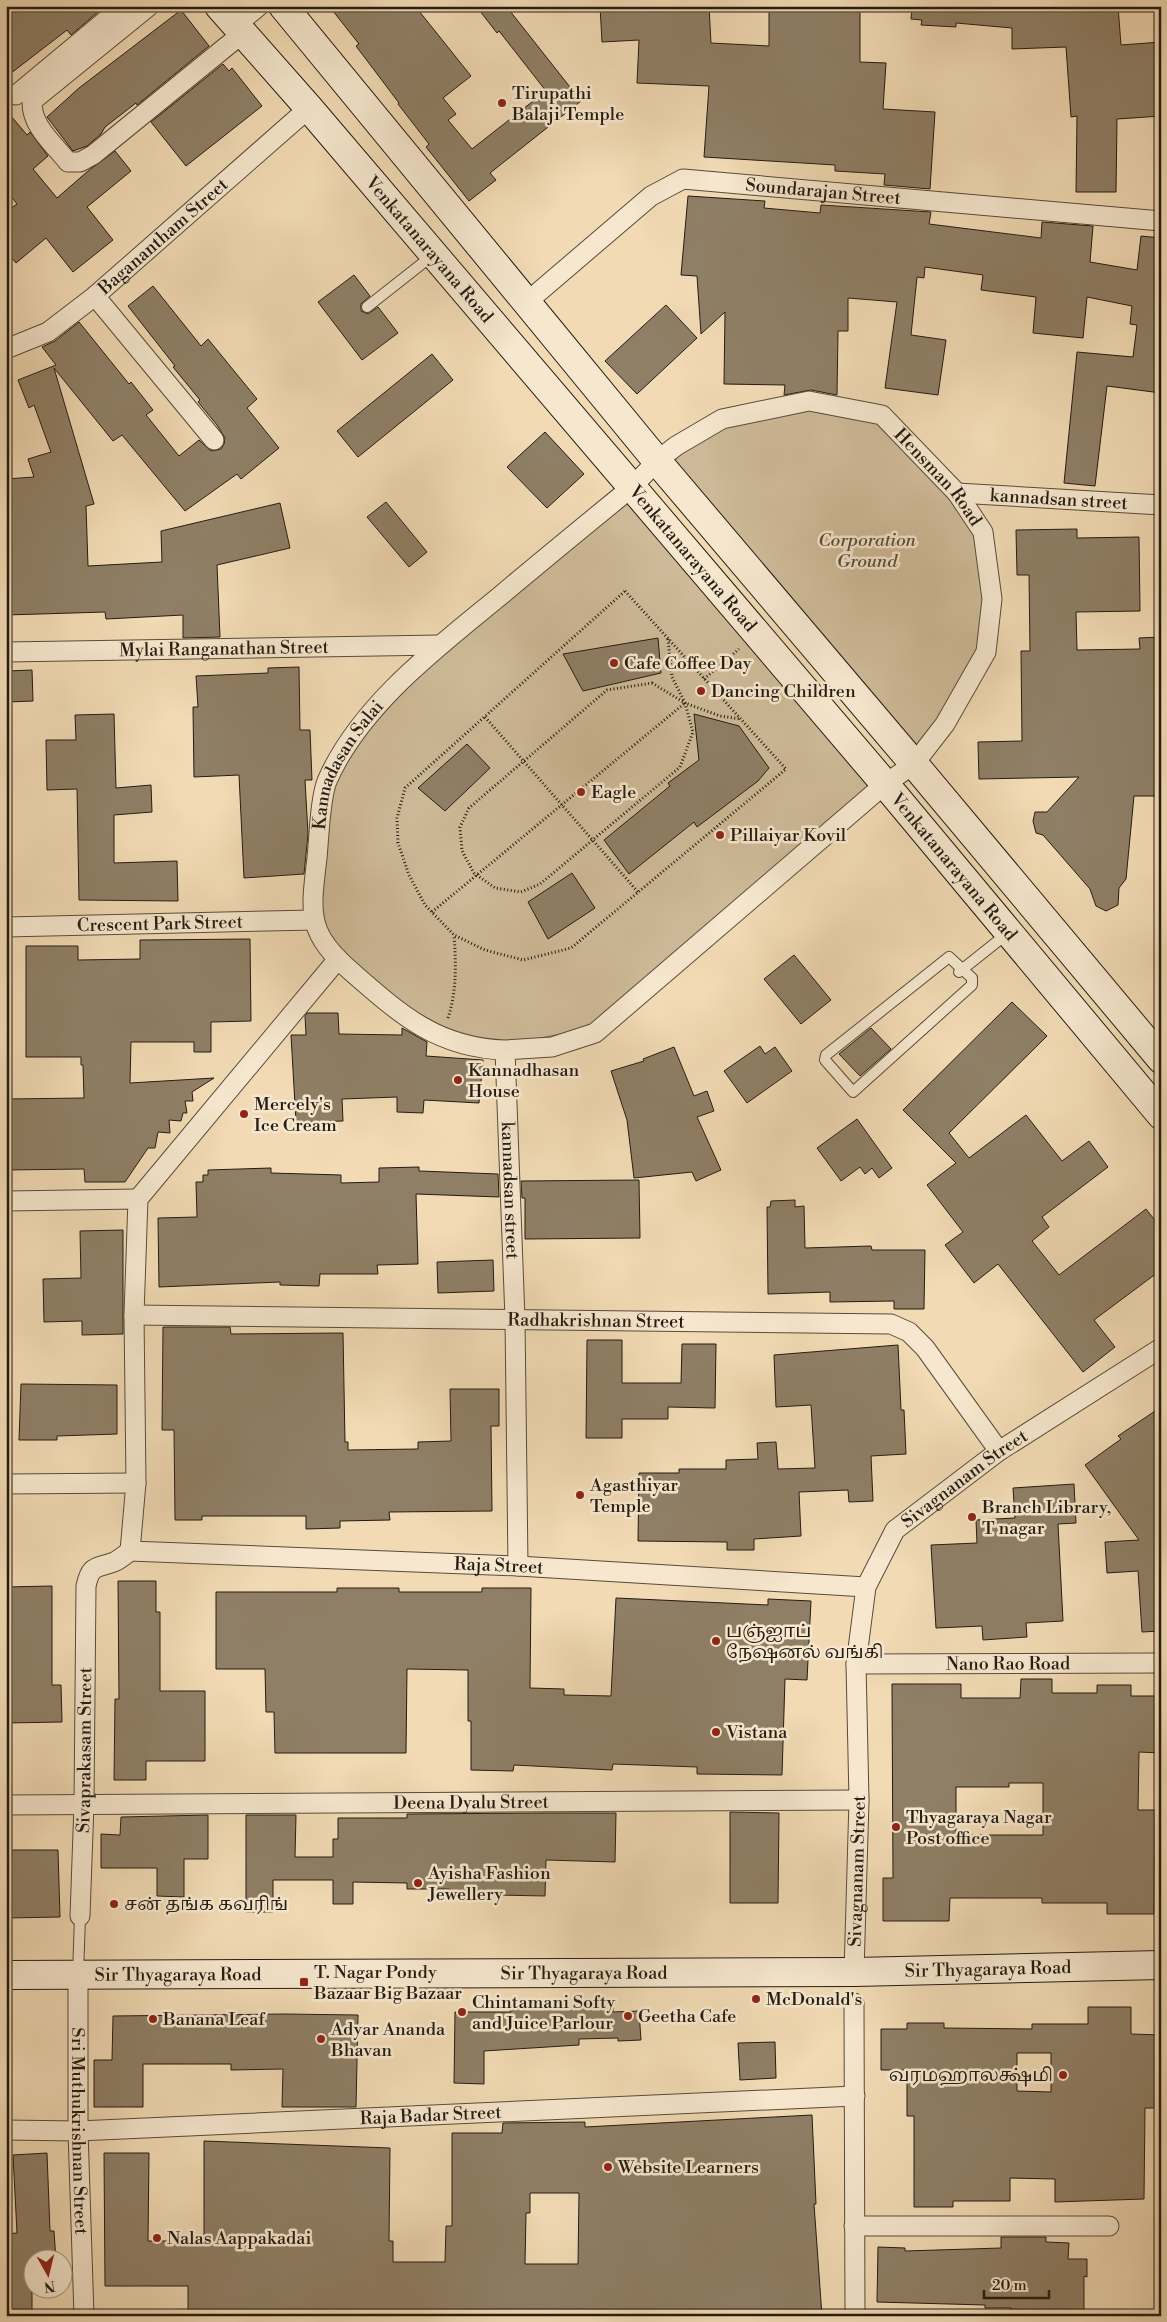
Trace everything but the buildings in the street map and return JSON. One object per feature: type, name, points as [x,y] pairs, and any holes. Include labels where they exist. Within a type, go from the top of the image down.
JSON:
[{"type":"main road","name":"Venkatanarayana Road","points":[[282,6],[657,462],[914,764],[1161,1060]]},
{"type":"main road","name":"Venkatanarayana Road","points":[[232,22],[309,108],[885,784],[1161,1114]]},
{"type":"main road","name":"Sir Thyagaraya Road","points":[[6,1975],[854,1972],[1161,1965]]},
{"type":"street","points":[[16,95],[123,6]]},
{"type":"street","points":[[149,6],[32,101],[32,113],[35,121],[68,162],[80,162],[94,155],[232,22],[259,6]]},
{"type":"street","name":"Baganantham Street","points":[[6,349],[48,332],[95,296],[309,108]]},
{"type":"street","name":"Soundarajan Street","points":[[527,302],[651,196],[683,179],[1161,220]]},
{"type":"street","points":[[95,296],[214,440]]},
{"type":"street","name":"Hensman Road","points":[[632,487],[676,446],[722,419],[809,400],[882,415],[957,493],[983,532],[992,599],[986,652],[945,724],[914,764],[885,784]]},
{"type":"street","name":"Kannadasan Salai","points":[[505,1050],[478,1049],[442,1037],[401,1015],[338,959],[322,942],[314,920],[313,899],[326,784],[344,748],[388,694],[440,645],[632,487]]},
{"type":"street","name":"kannadsan street","points":[[957,493],[1161,505]]},
{"type":"street","name":"Mylai Ranganathan Street","points":[[6,652],[440,645]]},
{"type":"street","points":[[505,1050],[552,1047],[596,1033],[885,784]]},
{"type":"street","name":"Crescent Park Street","points":[[6,927],[314,920]]},
{"type":"street","points":[[130,1551],[136,1484],[134,1314],[138,1199],[338,959]]},
{"type":"street","name":"kannadsan street","points":[[505,1050],[515,1319],[518,1566]]},
{"type":"street","points":[[6,1201],[138,1199]]},
{"type":"street","name":"Radhakrishnan Street","points":[[134,1314],[891,1324],[909,1332],[925,1348],[999,1451]]},
{"type":"street","name":"Sivagnanam Street","points":[[854,1972],[859,1800],[856,1664],[866,1588],[895,1530],[999,1451],[1161,1348]]},
{"type":"street","points":[[6,1484],[136,1484]]},
{"type":"street","name":"Raja Street","points":[[130,1551],[518,1566],[866,1588]]},
{"type":"street","name":"Sivaprakasam Street","points":[[80,1916],[84,1804],[86,1586],[89,1573],[99,1565],[114,1562],[130,1551]]},
{"type":"street","name":"Nano Rao Road","points":[[856,1664],[1161,1663]]},
{"type":"street","name":"Deena Dyalu Street","points":[[6,1805],[859,1800]]},
{"type":"street","name":"Sri Muthukrishnan Street","points":[[78,1976],[78,2131],[84,2316]]},
{"type":"street","points":[[854,2003],[855,2316]]},
{"type":"street","name":"Raja Badar Street","points":[[6,2130],[78,2131],[855,2096]]},
{"type":"street","points":[[854,2226],[1109,2226]]},
{"type":"lane","points":[[367,307],[434,254]]},
{"type":"lane","points":[[963,967],[1008,933]]},
{"type":"lane","points":[[949,957],[963,967],[972,978],[972,985],[852,1092],[825,1060],[826,1055],[949,957]]},
{"type":"lane","name":"Sivaprakasam Street","points":[[78,1976],[80,1916]]},
{"type":"path","points":[[625,591],[668,638],[786,769],[571,948],[523,960],[485,950],[454,936],[425,905],[409,875],[398,843],[397,818],[405,788],[625,591]]},
{"type":"path","points":[[704,679],[757,634]]},
{"type":"path","points":[[668,638],[672,677],[685,703],[693,732],[680,767],[540,884],[521,892],[495,888],[476,876],[462,851],[460,827],[469,808],[607,690],[652,683],[685,703],[720,716],[741,720]]},
{"type":"path","points":[[432,912],[685,703]]},
{"type":"path","points":[[485,717],[638,892]]},
{"type":"path","points":[[442,1037],[452,1004],[457,970],[454,936]]},
{"type":"green space","name":"Corporation Ground","points":[[811,406],[881,420],[953,495],[978,533],[987,597],[981,647],[942,716],[912,754],[666,471],[684,450],[728,424]]},
{"type":"green space","points":[[628,497],[874,786],[592,1028],[504,1045],[396,1017],[323,948],[315,834],[347,742],[453,637]]},
{"type":"place","name":"Tirupathi Balaji Temple","points":[[502,103]]},
{"type":"place","name":"Cafe Coffee Day","points":[[614,663]]},
{"type":"place","name":"Dancing Children","points":[[701,691]]},
{"type":"place","name":"Eagle","points":[[581,792]]},
{"type":"place","name":"Pillaiyar Kovil","points":[[720,835]]},
{"type":"place","name":"Kannadhasan House","points":[[458,1080]]},
{"type":"place","name":"Mercely's Ice Cream","points":[[244,1114]]},
{"type":"place","name":"Agasthiyar Temple","points":[[580,1495]]},
{"type":"place","name":"Branch Library, T nagar","points":[[972,1517]]},
{"type":"place","name":"பஞ்ஐாப் நேஷனல் வங்கி","points":[[716,1641]]},
{"type":"place","name":"Vistana","points":[[716,1732]]},
{"type":"place","name":"Thyagaraya Nagar Post office","points":[[896,1827]]},
{"type":"place","name":"Ayisha Fashion Jewellery","points":[[418,1883]]},
{"type":"place","name":"சன் தங்க கவரிங்","points":[[114,1904]]},
{"type":"place","name":"T. Nagar Pondy Bazaar Big Bazaar","points":[[304,1982]]},
{"type":"place","name":"McDonald's","points":[[756,1999]]},
{"type":"place","name":"Chintamani Softy and Juice Parlour","points":[[462,2012]]},
{"type":"place","name":"Geetha Cafe","points":[[628,2016]]},
{"type":"place","name":"Banana Leaf","points":[[153,2019]]},
{"type":"place","name":"Adyar Ananda Bhavan","points":[[321,2039]]},
{"type":"place","name":"வரமஹாலக்ஷ்மி","points":[[1063,2075]]},
{"type":"place","name":"Website Learners","points":[[608,2167]]},
{"type":"place","name":"Nalas Aappakadai","points":[[157,2238]]}]
